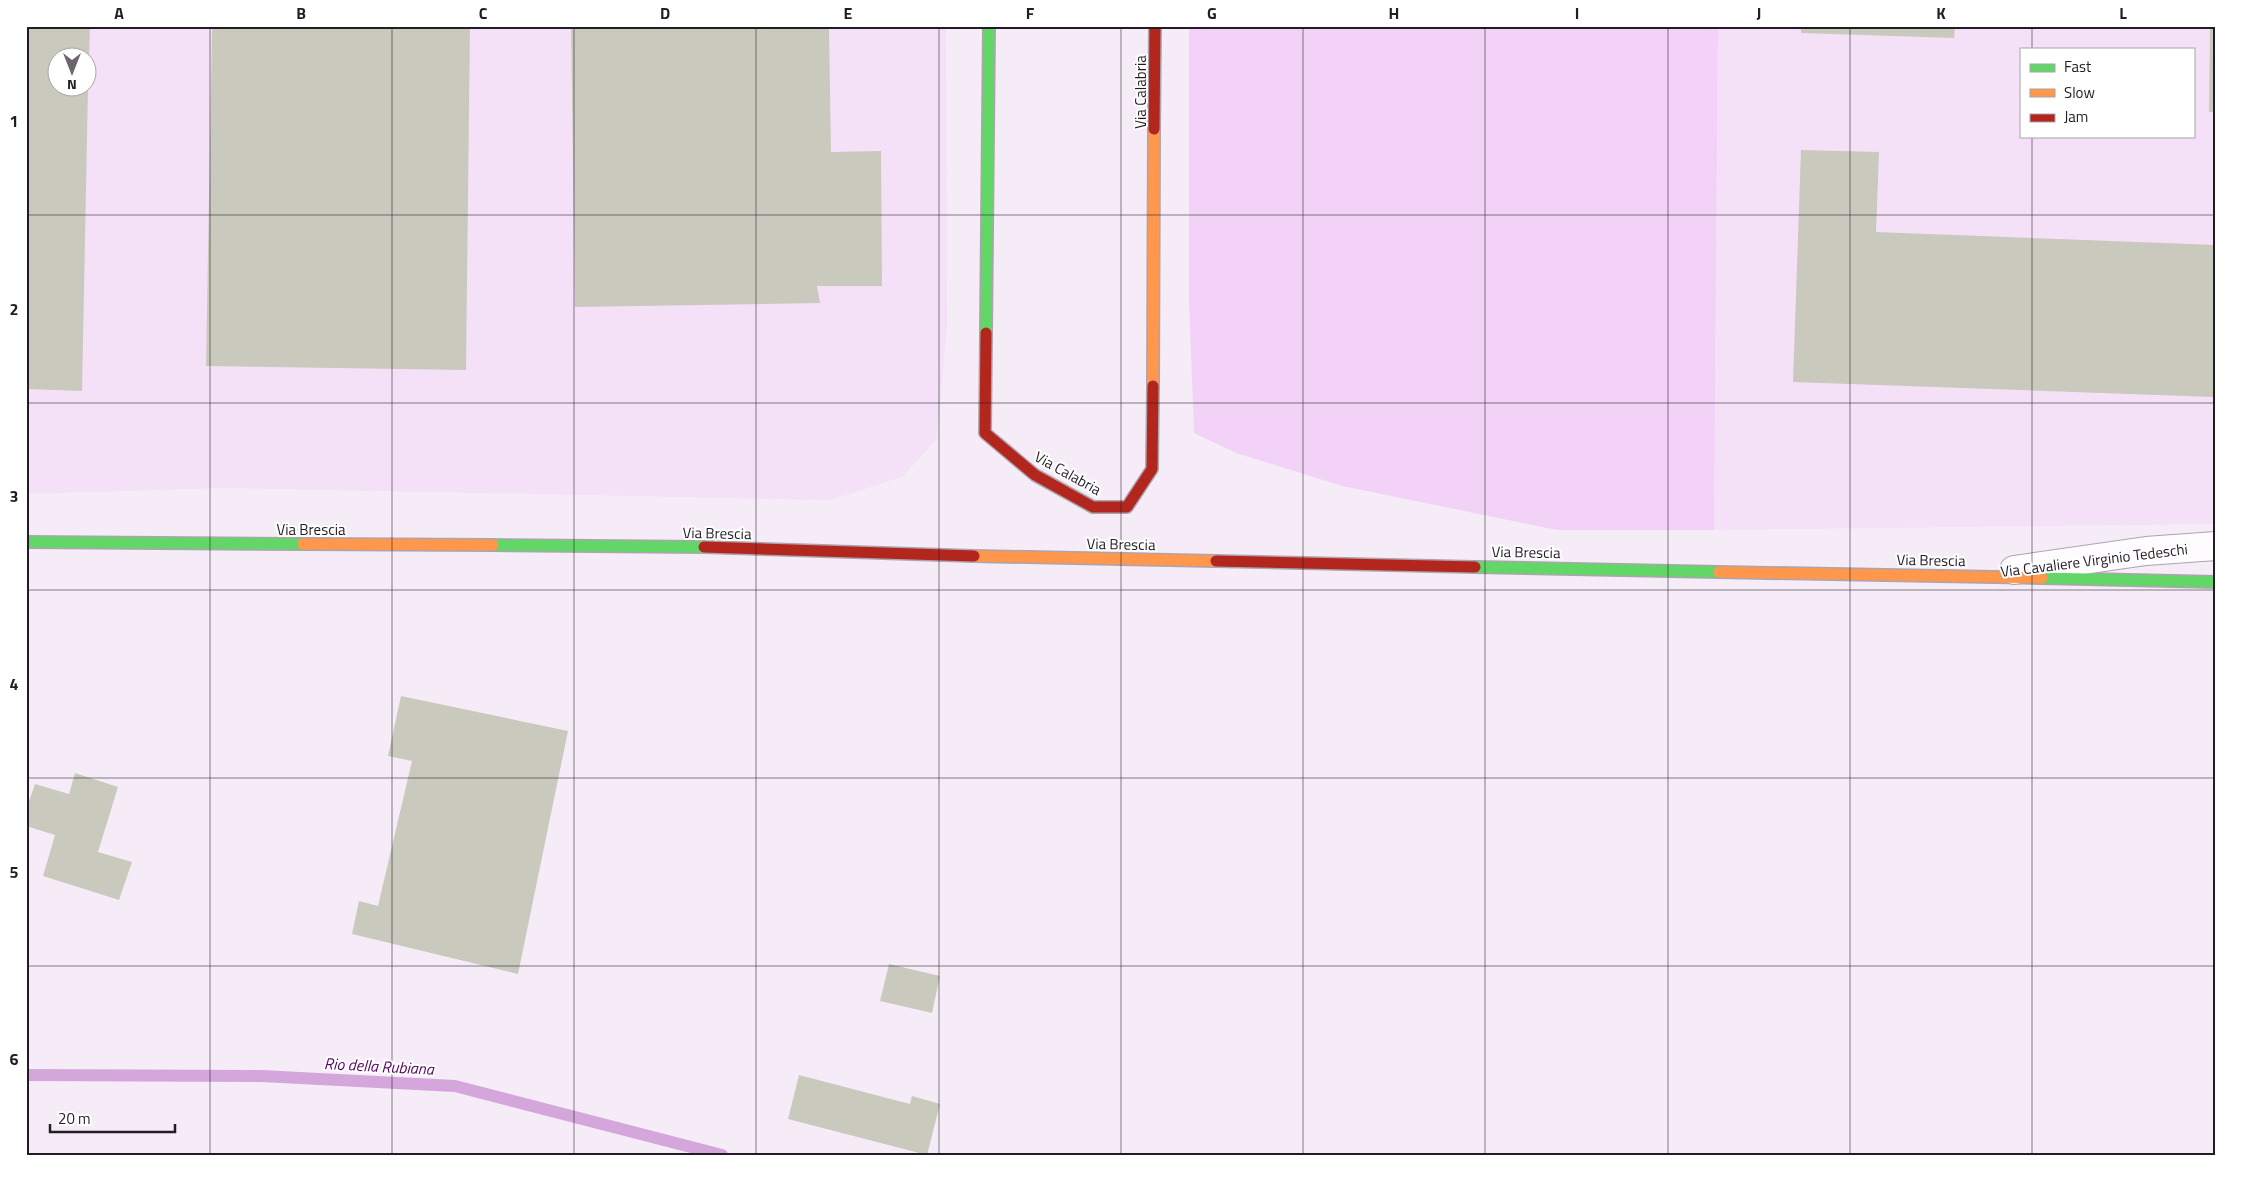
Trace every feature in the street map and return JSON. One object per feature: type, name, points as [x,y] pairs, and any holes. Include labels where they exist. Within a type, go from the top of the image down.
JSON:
[{"type":"main road","name":"Via Calabria","points":[[989,26],[985,433],[1035,475],[1093,507],[1127,507],[1152,469],[1155,26]]},
{"type":"main road","name":"Via Brescia","points":[[26,542],[702,547],[1002,557],[2216,582]]},
{"type":"street","name":"Via Cavaliere Virginio Tedeschi","points":[[1973,576],[2146,551],[2216,546]]},
{"type":"shaded area","points":[[26,26],[946,26],[947,326],[937,439],[902,477],[831,500],[224,488],[26,494]]},
{"type":"shaded area","points":[[1189,26],[1718,26],[1714,530],[1557,530],[1342,486],[1236,453],[1194,433],[1189,300]]},
{"type":"shaded area","points":[[1718,26],[2216,26],[2216,524],[1714,530]]},
{"type":"building","points":[[26,26],[90,26],[89,48],[48,48],[48,98],[88,98],[82,391],[26,389]]},
{"type":"building","points":[[193,26],[470,26],[466,370],[206,366],[212,29],[193,29]]},
{"type":"building","points":[[571,26],[829,26],[831,152],[881,151],[882,286],[817,286],[820,303],[575,307]]},
{"type":"building","points":[[1801,26],[1955,26],[1954,38],[1801,33]]},
{"type":"building","points":[[2210,26],[2216,26],[2216,112],[2209,112]]},
{"type":"building","points":[[1801,150],[1879,152],[1876,232],[2216,245],[2214,397],[1793,382]]},
{"type":"building","points":[[401,696],[568,731],[518,974],[352,934],[359,901],[378,906],[412,761],[388,756]]},
{"type":"building","points":[[75,773],[118,787],[98,852],[132,862],[119,900],[43,876],[55,835],[26,826],[26,810],[35,784],[69,794]]},
{"type":"building","points":[[889,964],[940,976],[932,1013],[880,1001]]},
{"type":"building","points":[[799,1075],[910,1104],[912,1096],[940,1104],[927,1155],[788,1119]]},
{"type":"waterway","name":"Rio della Rubiana","points":[[26,1075],[261,1076],[455,1086],[722,1155]]},
{"type":"traffic: fast","points":[[986,333],[989,26]]},
{"type":"traffic: fast","points":[[26,542],[303,544]]},
{"type":"traffic: fast","points":[[493,545],[704,547]]},
{"type":"traffic: fast","points":[[1475,567],[1719,572]]},
{"type":"traffic: fast","points":[[2042,578],[2216,582]]},
{"type":"traffic: slow","points":[[1153,386],[1154,129]]},
{"type":"traffic: slow","points":[[303,544],[493,545]]},
{"type":"traffic: slow","points":[[974,556],[1216,561]]},
{"type":"traffic: slow","points":[[1719,572],[2042,578]]},
{"type":"traffic: jam","points":[[1154,129],[1155,26]]},
{"type":"traffic: jam","points":[[986,333],[985,433],[1035,475],[1093,507],[1127,507],[1152,469],[1153,386]]},
{"type":"traffic: jam","points":[[704,547],[974,556]]},
{"type":"traffic: jam","points":[[1216,561],[1475,567]]}]
